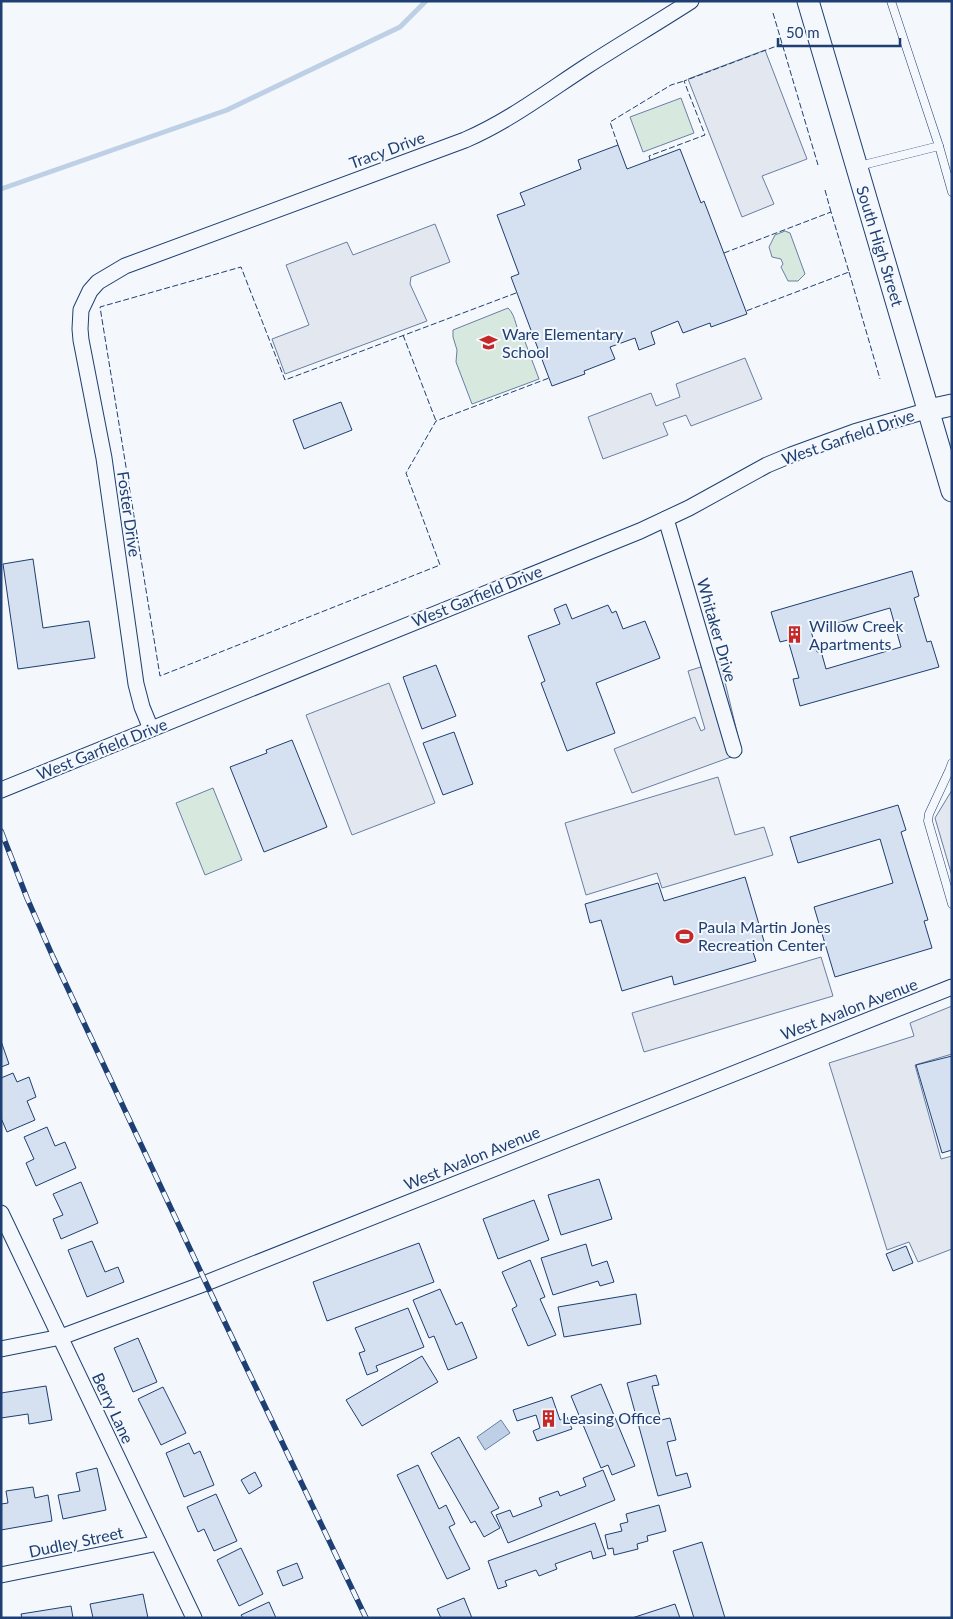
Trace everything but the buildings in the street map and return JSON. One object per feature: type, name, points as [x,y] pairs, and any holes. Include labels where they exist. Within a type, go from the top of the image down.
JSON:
[{"type":"main road","name":"South High Street","points":[[808,1],[952,491]]},
{"type":"main road","name":"West Garfield Drive","points":[[929,410],[952,404]]},
{"type":"street","name":"Tracy Drive","points":[[84,302],[98,282],[124,266],[465,140],[490,129],[588,65],[692,1]]},
{"type":"street","name":"Foster Drive","points":[[84,302],[80,319],[81,340],[104,458],[136,684],[151,729]]},
{"type":"street","name":"West Garfield Drive","points":[[1,790],[666,519],[767,465],[791,455],[868,428],[929,410]]},
{"type":"street","name":"Whitaker Drive","points":[[666,519],[734,750]]},
{"type":"street","name":"West Avalon Avenue","points":[[1,1349],[61,1337],[206,1283],[610,1121],[952,987]]},
{"type":"street","name":"Berry Lane","points":[[1,1213],[194,1618]]},
{"type":"street","name":"Dudley Street","points":[[1,1575],[158,1543]]},
{"type":"lane","points":[[891,1],[939,146],[952,192]]},
{"type":"lane","points":[[857,167],[939,146]]},
{"type":"lane","points":[[952,763],[951,774],[929,814],[928,821],[952,904]]},
{"type":"shaded area","points":[[765,50],[807,159],[762,176],[774,204],[742,217],[688,79]]},
{"type":"shaded area","points":[[681,98],[694,133],[643,152],[630,117]]},
{"type":"shaded area","points":[[435,224],[450,262],[411,277],[410,284],[427,321],[285,374],[272,339],[309,325],[286,265],[347,242],[353,255]]},
{"type":"shaded area","points":[[785,231],[790,233],[805,274],[798,281],[788,281],[781,267],[783,264],[781,259],[772,257],[769,247],[775,235]]},
{"type":"shaded area","points":[[508,308],[524,339],[539,379],[472,404],[456,362],[457,350],[453,330]]},
{"type":"shaded area","points":[[745,358],[762,399],[691,426],[686,415],[663,423],[668,435],[603,459],[588,417],[651,393],[656,406],[680,397],[676,384]]},
{"type":"shaded area","points":[[720,661],[742,753],[632,793],[614,749],[695,717],[701,731],[705,729],[688,671]]},
{"type":"shaded area","points":[[389,683],[435,803],[352,835],[306,715]]},
{"type":"shaded area","points":[[718,777],[735,835],[764,827],[773,855],[662,888],[657,873],[586,895],[565,823]]},
{"type":"shaded area","points":[[213,788],[242,860],[205,875],[176,803]]},
{"type":"shaded area","points":[[952,790],[952,876],[935,818]]},
{"type":"shaded area","points":[[821,957],[833,996],[644,1052],[632,1013]]},
{"type":"shaded area","points":[[952,1006],[952,1054],[915,1065],[941,1159],[952,1156],[952,1249],[918,1262],[909,1242],[887,1250],[829,1063],[914,1036],[910,1023]]},
{"type":"water","points":[[501,1420],[510,1433],[485,1450],[477,1437]]},
{"type":"waterway","points":[[1,189],[227,110],[400,27],[426,1]]},
{"type":"railway","points":[[1,831],[27,898],[53,957],[366,1618]]},
{"type":"fence","points":[[773,13],[818,165]]},
{"type":"fence","points":[[650,160],[649,156],[705,135],[684,81],[782,44]]},
{"type":"fence","points":[[618,145],[610,122],[671,85],[684,81]]},
{"type":"fence","points":[[825,190],[831,212]]},
{"type":"fence","points":[[724,253],[831,212],[849,272],[746,311]]},
{"type":"fence","points":[[516,293],[285,380],[241,267],[100,307],[160,676],[440,565],[406,473],[436,421],[549,378]]},
{"type":"fence","points":[[849,272],[880,379]]},
{"type":"fence","points":[[403,335],[436,421]]},
{"type":"place","name":"Ware Elementary School","points":[[488,343]]},
{"type":"place","name":"Willow Creek Apartments","points":[[795,635]]},
{"type":"place","name":"Paula Martin Jones Recreation Center","points":[[684,936]]},
{"type":"place","name":"Leasing Office","points":[[548,1418]]}]
